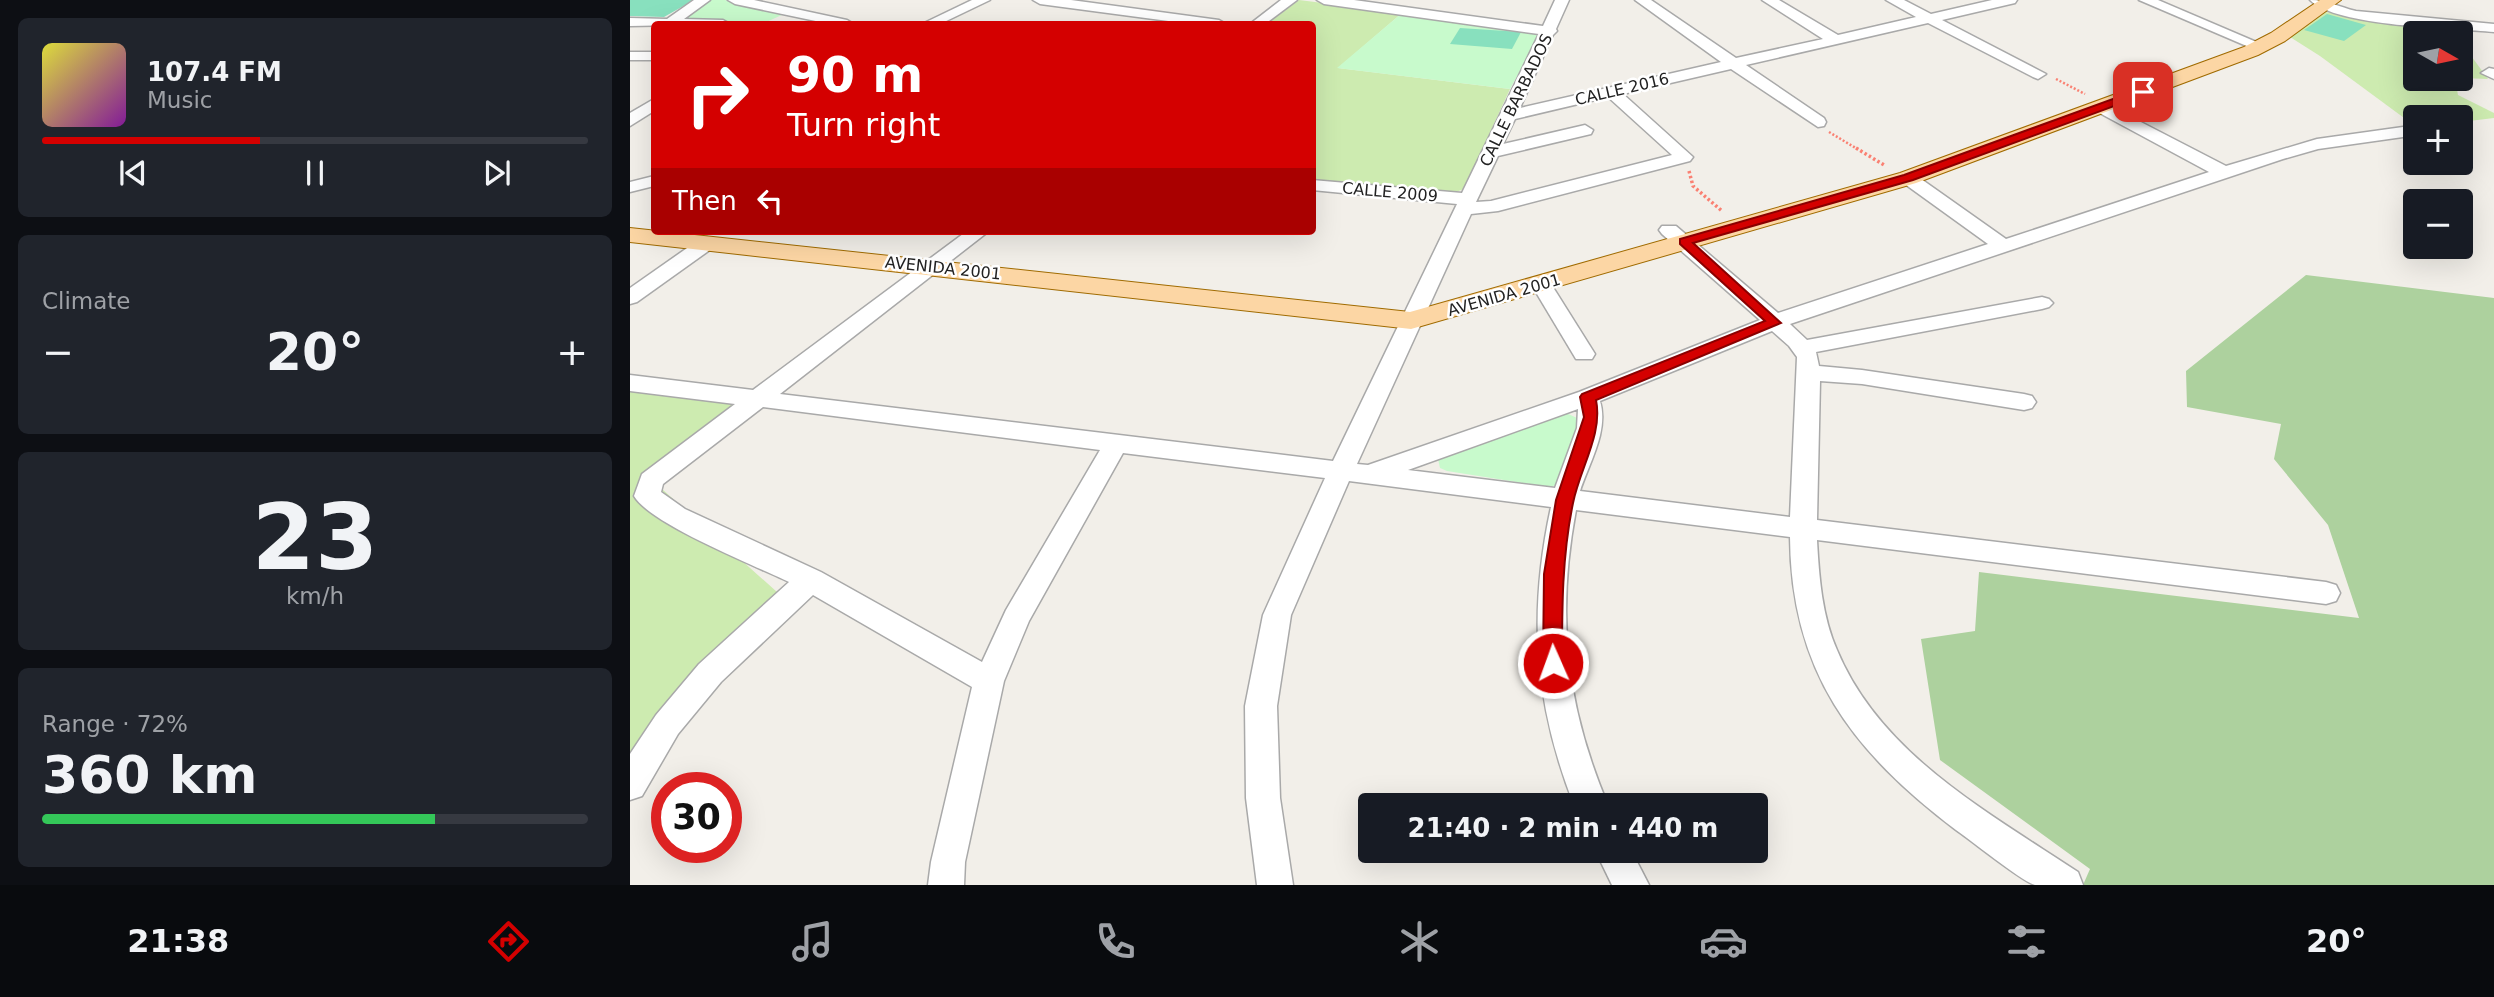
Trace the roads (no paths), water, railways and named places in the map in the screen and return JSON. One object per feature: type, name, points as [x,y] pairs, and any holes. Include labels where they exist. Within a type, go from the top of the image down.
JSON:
[{"type":"main road","name":"AVENIDA 2001","points":[[1415,313],[1676,236],[1900,174],[2254,44],[2321,1]]},
{"type":"main road","name":"AVENIDA 2001","points":[[770,235],[942,260],[1415,313],[1541,284],[1727,215],[1900,174]]},
{"type":"main road","points":[[630,219],[651,222]]},
{"type":"main road","name":"AVENIDA 2001","points":[[630,235],[942,260]]},
{"type":"street","points":[[672,21],[703,0]]},
{"type":"street","points":[[735,0],[832,21]]},
{"type":"street","points":[[778,21],[813,0]]},
{"type":"street","points":[[936,21],[983,0]]},
{"type":"street","points":[[1040,0],[1194,21]]},
{"type":"street","points":[[1104,21],[1138,0]]},
{"type":"street","points":[[1261,21],[1290,0]]},
{"type":"street","points":[[1324,0],[1550,31]]},
{"type":"street","points":[[1545,0],[1562,1]]},
{"type":"street","points":[[1642,0],[1818,122]]},
{"type":"street","points":[[1769,0],[1835,40]]},
{"type":"street","points":[[1893,0],[2038,74]]},
{"type":"street","name":"CALLE 2016","points":[[1509,115],[2010,0]]},
{"type":"street","points":[[2146,0],[2254,44]]},
{"type":"street","name":"CALLE BARBADOS","points":[[1275,885],[1263,798],[1261,706],[1277,615],[1341,471],[1562,1]]},
{"type":"street","points":[[2321,1],[2356,15],[2494,28]]},
{"type":"street","name":"CALLE 2016","points":[[1736,63],[1929,19]]},
{"type":"street","points":[[630,22],[651,22]]},
{"type":"street","points":[[630,56],[651,56]]},
{"type":"street","name":"CALLE 2009","points":[[1316,185],[1491,207],[1684,157],[1611,91]]},
{"type":"street","points":[[2096,102],[2225,173]]},
{"type":"street","points":[[630,121],[651,106]]},
{"type":"street","points":[[1491,152],[1585,130]]},
{"type":"street","points":[[1373,473],[1587,397],[1774,323],[2225,173],[2317,144],[2403,132]]},
{"type":"street","points":[[1900,174],[2005,247]]},
{"type":"street","points":[[630,187],[651,182]]},
{"type":"street","points":[[974,235],[651,480],[648,496],[676,516],[811,580],[989,681]]},
{"type":"street","points":[[1676,236],[1774,323],[1805,360],[1862,377],[2024,402]]},
{"type":"street","points":[[630,298],[707,243]]},
{"type":"street","points":[[1541,284],[1584,354]]},
{"type":"street","points":[[1805,360],[2042,303]]},
{"type":"street","points":[[1805,360],[1804,529],[1808,599],[1829,673],[1868,730],[1918,782],[2065,885]]},
{"type":"street","points":[[630,383],[2326,593]]},
{"type":"street","points":[[1586,793],[1573,765],[1557,706],[1551,641],[1553,574],[1565,500],[1591,417],[1587,397]]},
{"type":"street","points":[[946,885],[948,862],[989,681],[1016,618],[1117,442]]},
{"type":"street","points":[[630,785],[654,740],[695,686],[737,644],[811,580]]},
{"type":"street","points":[[1618,863],[1623,876],[1631,885]]}]
